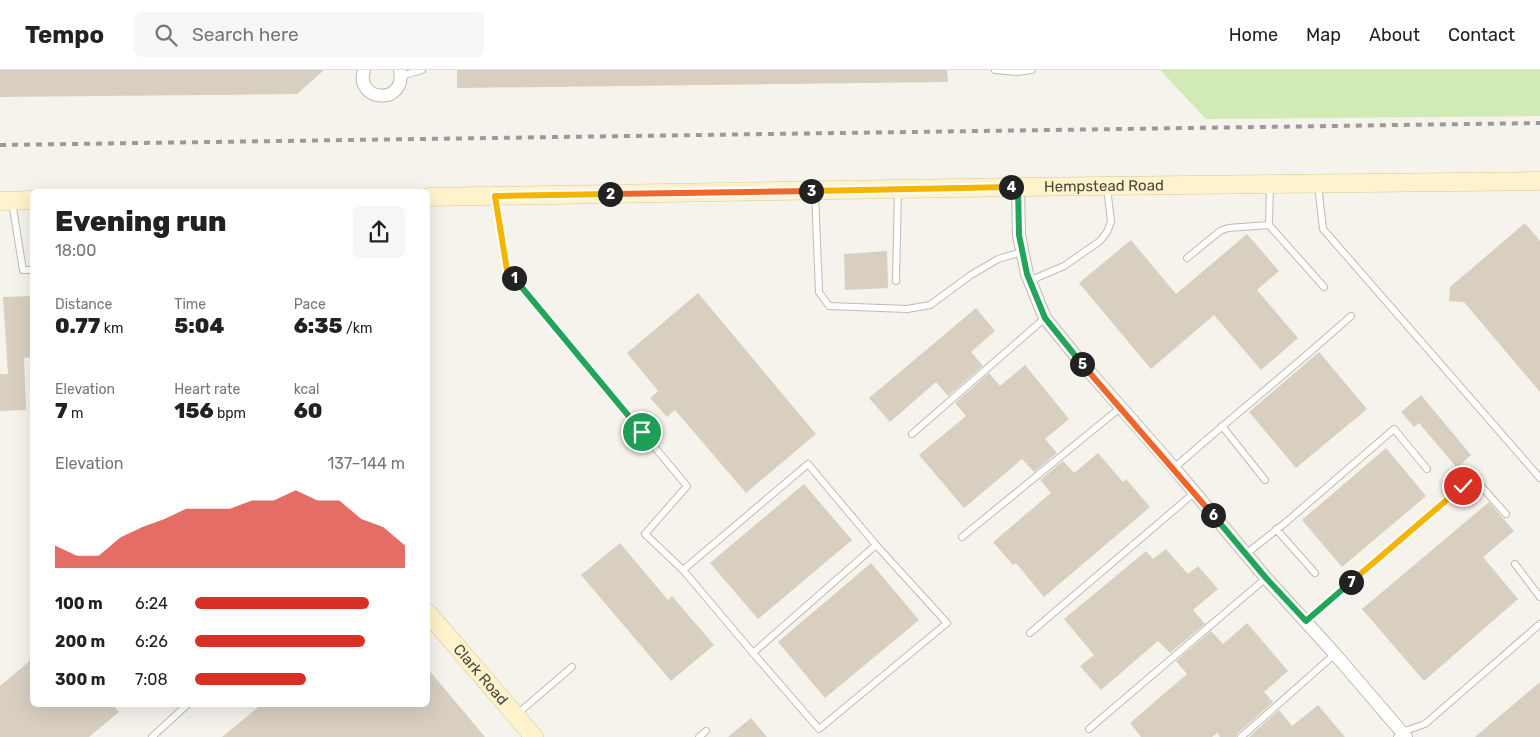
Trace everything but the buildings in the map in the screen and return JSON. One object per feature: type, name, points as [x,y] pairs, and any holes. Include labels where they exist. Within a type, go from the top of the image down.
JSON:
[{"type":"main road","name":"Hempstead Road","points":[[430,197],[1018,187],[1540,181]]},
{"type":"main road","points":[[6,201],[30,200]]},
{"type":"main road","name":"Clark Road","points":[[430,615],[534,737]]},
{"type":"street","points":[[364,70],[362,80],[364,86],[373,94],[379,96],[392,93],[397,89],[401,73]]},
{"type":"street","points":[[1018,187],[1018,217],[1022,252],[1029,281],[1045,318],[1266,578],[1336,654],[1402,735]]},
{"type":"lane","points":[[401,73],[422,70]]},
{"type":"lane","points":[[995,70],[1018,72],[1032,70]]},
{"type":"lane","points":[[1270,184],[1269,225],[1324,287]]},
{"type":"lane","points":[[1318,184],[1323,229],[1540,478]]},
{"type":"lane","points":[[1029,281],[1064,266],[1100,241],[1108,232],[1111,222],[1107,186]]},
{"type":"lane","points":[[896,281],[898,189]]},
{"type":"lane","points":[[815,190],[818,292],[828,306],[907,309],[930,305],[971,275],[998,259],[1022,252]]},
{"type":"lane","points":[[495,196],[507,270],[687,486],[645,534],[683,570],[819,728],[947,623],[876,545],[808,464],[683,570]]},
{"type":"lane","points":[[6,201],[23,270],[30,270]]},
{"type":"lane","points":[[1187,258],[1220,230],[1269,225]]},
{"type":"lane","points":[[1174,468],[1352,316]]},
{"type":"lane","points":[[912,434],[1045,318]]},
{"type":"lane","points":[[962,537],[1120,408]]},
{"type":"lane","points":[[1222,426],[1265,480]]},
{"type":"lane","points":[[1246,554],[1394,429],[1428,469]]},
{"type":"lane","points":[[1306,621],[1463,486],[1481,486],[1506,514]]},
{"type":"lane","points":[[1030,633],[1194,493]]},
{"type":"lane","points":[[1276,529],[1315,574]]},
{"type":"lane","points":[[753,653],[876,545]]},
{"type":"lane","points":[[1515,564],[1540,597]]},
{"type":"lane","points":[[1090,729],[1266,578]]},
{"type":"lane","points":[[1402,735],[1425,724],[1540,624]]},
{"type":"lane","points":[[1241,737],[1336,654]]},
{"type":"lane","points":[[515,716],[572,666]]},
{"type":"lane","points":[[152,737],[185,707]]},
{"type":"lane","points":[[700,737],[706,731]]},
{"type":"green space","points":[[1160,70],[1540,70],[1540,116],[1206,119]]},
{"type":"railway","points":[[0,145],[1540,123]]},
{"type":"route","points":[[642,432],[507,270],[495,196],[1018,187],[1019,235],[1027,274],[1045,318],[1266,578],[1306,621],[1463,486]]}]
